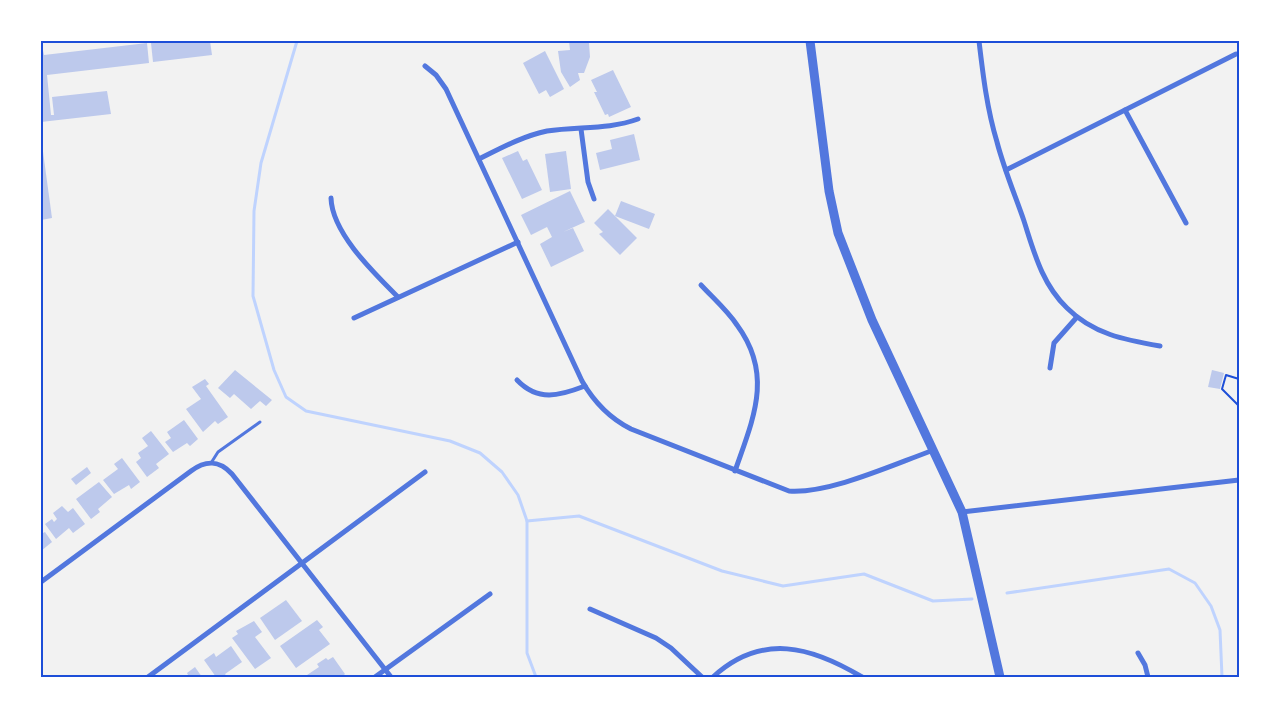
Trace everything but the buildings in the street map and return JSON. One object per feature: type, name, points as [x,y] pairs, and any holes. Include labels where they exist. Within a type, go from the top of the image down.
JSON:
[{"type":"street","points":[[810,41],[829,191],[838,233],[872,320],[962,512],[1000,677]]},
{"type":"street","points":[[979,41],[991,118],[1006,170],[1044,277],[1057,297],[1089,326],[1116,337],[1160,346]]},
{"type":"street","points":[[1006,170],[1236,54]]},
{"type":"street","points":[[425,66],[436,75],[446,89],[585,386],[595,402],[621,424],[780,489],[805,491],[827,487],[934,450]]},
{"type":"street","points":[[1125,110],[1186,223]]},
{"type":"street","points":[[479,159],[528,136],[549,131],[613,127],[638,119]]},
{"type":"street","points":[[580,129],[588,182],[594,199]]},
{"type":"street","points":[[330,198],[332,212],[338,225],[372,271],[398,297]]},
{"type":"street","points":[[354,318],[518,242]]},
{"type":"street","points":[[701,285],[743,332],[756,366],[757,403],[735,471]]},
{"type":"street","points":[[1050,368],[1054,343],[1077,317]]},
{"type":"street","points":[[517,380],[530,391],[546,396],[563,394],[585,386]]},
{"type":"street","points":[[41,582],[191,471],[211,462],[223,465],[386,668],[391,677]]},
{"type":"street","points":[[148,677],[301,562],[426,472]]},
{"type":"street","points":[[962,512],[1239,480]]},
{"type":"street","points":[[374,677],[490,594]]},
{"type":"street","points":[[590,609],[656,638],[671,648],[702,677]]},
{"type":"street","points":[[713,677],[728,666],[751,654],[792,649],[820,654],[862,677]]},
{"type":"street","points":[[1138,653],[1145,665],[1148,677]]},
{"type":"lane","points":[[211,462],[218,452],[260,422]]},
{"type":"path","points":[[1239,379],[1226,375],[1222,389],[1239,406]]},
{"type":"waterway","points":[[297,41],[261,163],[254,211],[253,296],[274,370],[286,397],[306,411],[450,441],[480,453],[502,472],[518,495],[527,521],[579,516],[722,571],[783,586],[864,574],[933,601],[972,599]]},
{"type":"waterway","points":[[527,521],[527,653],[536,677]]},
{"type":"waterway","points":[[1007,593],[1169,569],[1195,583],[1211,606],[1220,630],[1222,677]]}]
